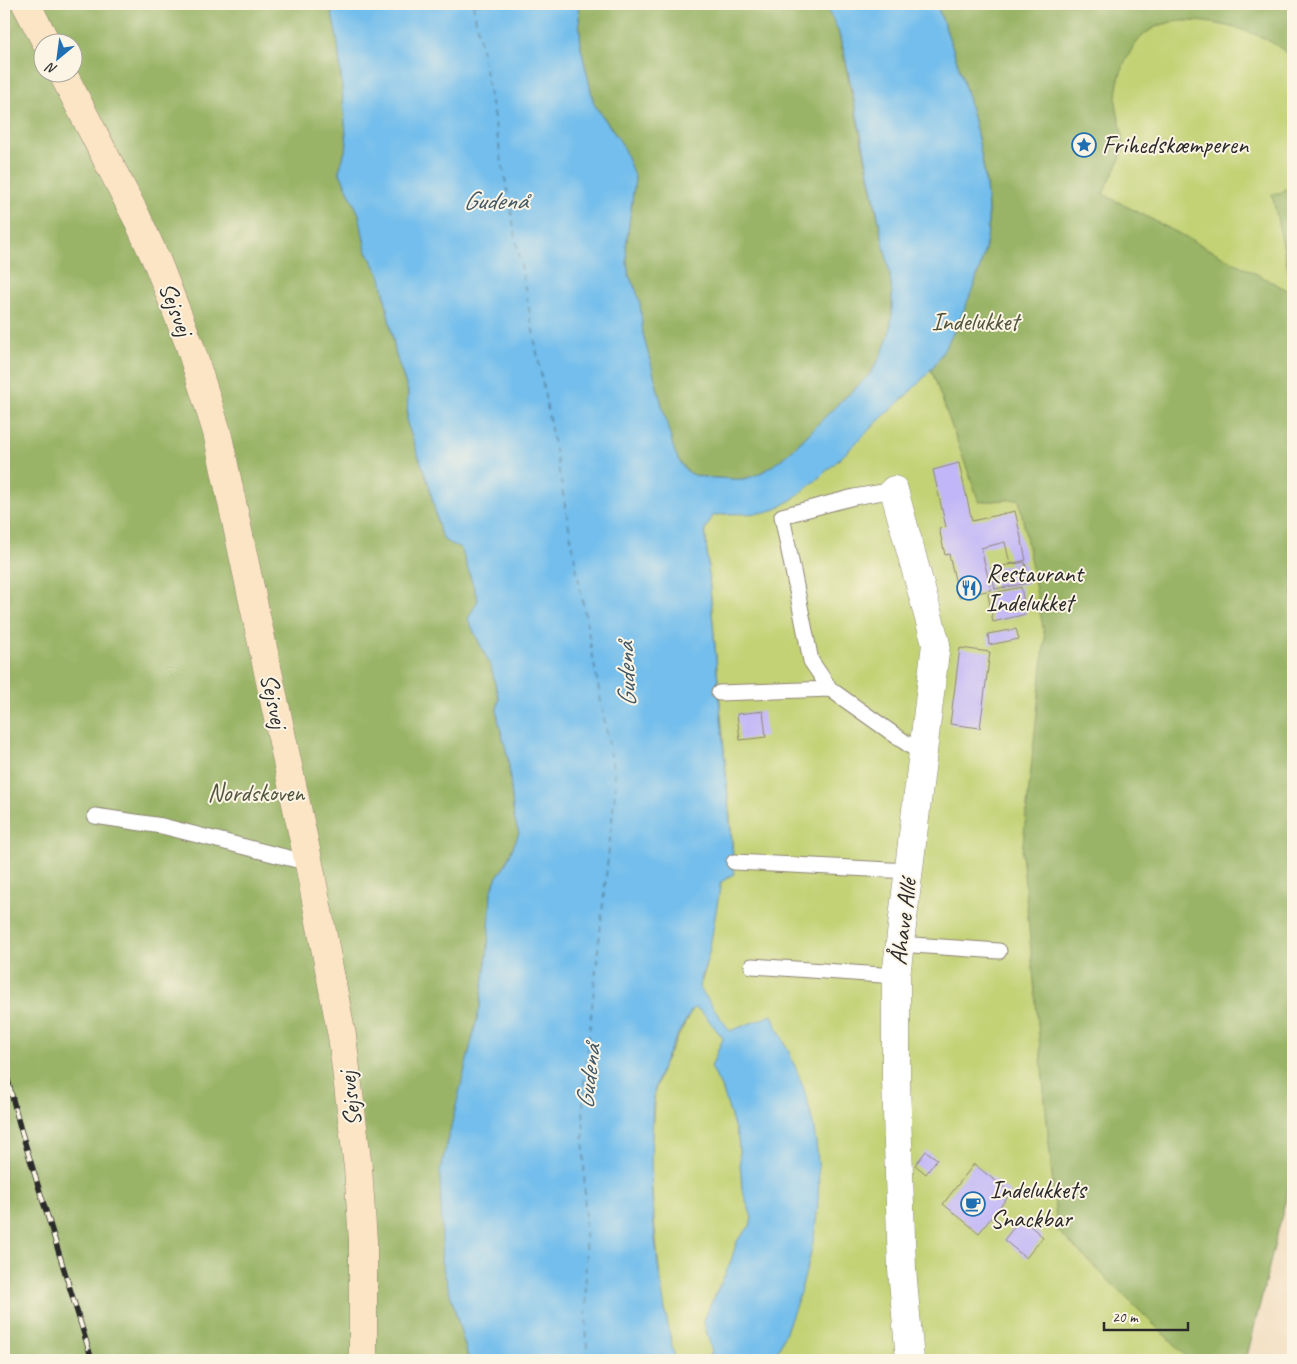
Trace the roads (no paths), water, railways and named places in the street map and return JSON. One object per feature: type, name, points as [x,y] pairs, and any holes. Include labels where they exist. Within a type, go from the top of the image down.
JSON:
[{"type":"street","points":[[26,4],[41,32]]},
{"type":"street","name":"Sejsvej","points":[[67,82],[137,218],[158,264],[193,356],[217,432],[309,863],[342,1036],[358,1168],[363,1241],[363,1360]]},
{"type":"street","name":"Åhave Allé","points":[[894,490],[936,644],[896,976],[896,1080],[902,1269],[910,1360]]},
{"type":"lane","points":[[894,490],[854,497],[782,516],[811,661],[830,689],[924,755]]},
{"type":"lane","points":[[719,693],[830,689]]},
{"type":"lane","points":[[95,816],[162,826],[309,863]]},
{"type":"lane","points":[[734,862],[909,871]]},
{"type":"lane","points":[[899,944],[1000,951]]},
{"type":"lane","points":[[752,966],[896,976]]},
{"type":"water","name":"Gudenå","points":[[330,4],[578,4],[581,48],[594,104],[622,144],[635,178],[626,246],[629,276],[640,303],[643,334],[674,450],[685,469],[701,477],[743,479],[756,475],[781,460],[868,375],[883,352],[890,331],[892,299],[890,275],[844,51],[838,30],[825,4],[936,4],[955,55],[979,144],[984,173],[988,227],[976,280],[951,338],[933,367],[918,384],[836,462],[795,497],[783,505],[766,512],[713,516],[705,530],[734,874],[721,882],[709,953],[699,987],[730,1031],[772,1015],[805,1092],[815,1137],[818,1170],[818,1203],[808,1266],[774,1360],[707,1360],[712,1352],[704,1318],[730,1264],[737,1241],[750,1226],[752,1218],[742,1189],[738,1139],[723,1091],[711,1067],[723,1038],[702,1012],[695,1008],[681,1029],[662,1068],[655,1089],[652,1111],[653,1219],[664,1304],[675,1360],[469,1360],[441,1261],[440,1172],[480,1007],[488,948],[491,893],[496,878],[505,866],[519,833],[514,818],[508,757],[497,710],[499,699],[491,667],[468,619],[478,600],[461,548],[445,541],[440,532],[429,485],[407,423],[408,391],[396,355],[381,277],[366,250],[359,214],[339,171],[347,145],[338,43]]},
{"type":"railway","points":[[4,1065],[20,1127],[92,1360]]},
{"type":"place","name":"Frihedskæmperen","points":[[1084,145]]},
{"type":"place","name":"Restaurant Indelukket","points":[[969,588]]},
{"type":"place","name":"Indelukkets Snackbar","points":[[973,1204]]},
{"type":"park label","name":"Indelukket","points":[[975,322]]},
{"type":"park label","name":"Nordskoven","points":[[256,793]]}]
